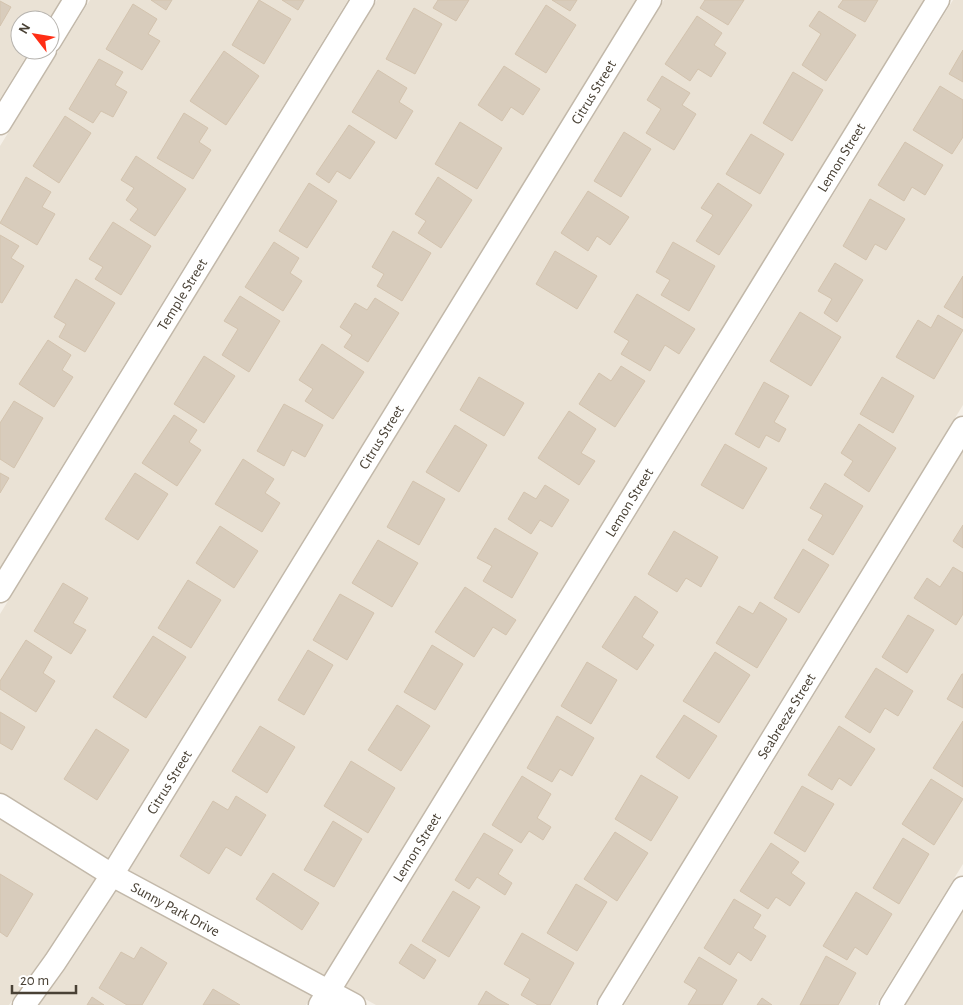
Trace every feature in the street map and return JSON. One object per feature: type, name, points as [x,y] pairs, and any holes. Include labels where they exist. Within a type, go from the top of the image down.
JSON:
[{"type":"street","points":[[60,26],[76,0]]},
{"type":"street","name":"Temple Street","points":[[0,590],[363,0]]},
{"type":"street","name":"Citrus Street","points":[[24,1005],[55,962],[112,874],[650,0]]},
{"type":"street","name":"Lemon Street","points":[[325,998],[938,0]]},
{"type":"street","points":[[0,123],[39,60]]},
{"type":"street","name":"Seabreeze Street","points":[[609,1005],[963,428]]},
{"type":"street","name":"Sunny Park Drive","points":[[0,805],[112,874],[325,998],[354,1005]]},
{"type":"street","points":[[891,1005],[963,888]]},
{"type":"shaded area","points":[[0,0],[61,0],[55,10],[10,10],[10,60],[24,60],[0,99]]},
{"type":"shaded area","points":[[90,0],[348,0],[0,567],[0,146],[53,60],[60,60],[60,49]]},
{"type":"shaded area","points":[[377,0],[636,0],[107,859],[0,793],[0,614]]},
{"type":"shaded area","points":[[664,0],[924,0],[324,976],[129,871]]},
{"type":"shaded area","points":[[953,0],[963,0],[963,405],[595,1005],[376,1005],[345,988]]},
{"type":"shaded area","points":[[963,452],[963,864],[876,1005],[624,1005]]},
{"type":"shaded area","points":[[0,818],[96,877],[45,955],[9,1005],[0,1005]]},
{"type":"shaded area","points":[[117,890],[313,994],[306,1005],[39,1005],[66,968]]},
{"type":"shaded area","points":[[963,911],[963,1005],[905,1005]]},
{"type":"building","points":[[151,0],[172,0],[166,10]]},
{"type":"building","points":[[259,0],[291,19],[264,64],[232,45]]},
{"type":"building","points":[[282,0],[304,0],[298,10]]},
{"type":"building","points":[[438,0],[469,0],[456,21],[433,8]]},
{"type":"building","points":[[552,0],[577,0],[570,11]]},
{"type":"building","points":[[705,0],[744,0],[728,25],[700,8]]},
{"type":"building","points":[[843,0],[878,0],[865,22],[838,7]]},
{"type":"building","points":[[0,1],[11,7],[0,26]]},
{"type":"building","points":[[133,4],[157,19],[148,34],[160,41],[142,70],[106,49]]},
{"type":"building","points":[[546,5],[576,25],[546,73],[515,54]]},
{"type":"building","points":[[414,8],[442,24],[415,74],[386,59]]},
{"type":"building","points":[[819,11],[856,35],[826,81],[802,65],[821,34],[809,26]]},
{"type":"building","points":[[697,16],[722,33],[714,45],[726,53],[711,77],[698,69],[690,81],[665,64]]},
{"type":"building","points":[[963,50],[963,82],[949,74]]},
{"type":"building","points":[[224,51],[259,76],[226,125],[190,101]]},
{"type":"building","points":[[99,59],[123,72],[115,85],[127,92],[113,117],[101,111],[93,123],[69,109]]},
{"type":"building","points":[[504,66],[540,89],[523,115],[511,107],[502,121],[478,105]]},
{"type":"building","points":[[378,70],[407,88],[399,102],[413,111],[396,139],[352,112]]},
{"type":"building","points":[[793,72],[823,90],[792,141],[763,123]]},
{"type":"building","points":[[662,76],[690,93],[682,105],[696,114],[674,150],[646,133],[661,109],[647,100]]},
{"type":"building","points":[[940,86],[963,100],[963,137],[952,154],[913,130]]},
{"type":"building","points":[[184,113],[208,128],[199,142],[211,150],[193,179],[157,158]]},
{"type":"building","points":[[65,116],[91,133],[59,183],[33,166]]},
{"type":"building","points":[[460,122],[502,148],[477,189],[435,164]]},
{"type":"building","points":[[349,125],[375,142],[350,179],[337,171],[329,183],[316,174]]},
{"type":"building","points":[[624,132],[651,149],[621,197],[594,181]]},
{"type":"building","points":[[751,134],[784,154],[760,194],[726,174]]},
{"type":"building","points":[[905,142],[943,165],[925,195],[912,187],[904,201],[878,185]]},
{"type":"building","points":[[136,156],[186,189],[155,236],[130,220],[138,209],[126,200],[134,188],[121,180]]},
{"type":"building","points":[[26,177],[51,192],[42,207],[55,214],[37,245],[0,223]]},
{"type":"building","points":[[438,177],[472,200],[441,248],[418,233],[426,221],[415,214]]},
{"type":"building","points":[[309,183],[337,201],[307,248],[279,231]]},
{"type":"building","points":[[718,183],[752,205],[719,255],[696,241],[713,215],[701,208]]},
{"type":"building","points":[[588,191],[629,217],[610,245],[597,236],[588,251],[561,233]]},
{"type":"building","points":[[870,199],[905,219],[886,250],[875,244],[866,260],[843,246]]},
{"type":"building","points":[[113,222],[151,246],[121,295],[95,279],[103,267],[89,259]]},
{"type":"building","points":[[393,231],[431,253],[402,301],[377,286],[384,274],[372,267]]},
{"type":"building","points":[[0,235],[19,246],[11,258],[24,266],[2,303],[0,302]]},
{"type":"building","points":[[274,242],[299,258],[290,273],[302,281],[283,311],[245,287]]},
{"type":"building","points":[[673,242],[715,266],[689,311],[661,295],[670,280],[656,272]]},
{"type":"building","points":[[555,251],[597,276],[577,309],[536,284]]},
{"type":"building","points":[[835,263],[863,280],[837,322],[824,313],[832,299],[818,291]]},
{"type":"building","points":[[963,276],[963,318],[944,307]]},
{"type":"building","points":[[76,279],[115,303],[85,352],[59,337],[66,324],[54,317]]},
{"type":"building","points":[[637,294],[695,329],[679,354],[665,345],[650,371],[621,354],[629,341],[614,332]]},
{"type":"building","points":[[240,296],[280,321],[249,372],[222,355],[238,329],[224,321]]},
{"type":"building","points":[[375,298],[399,313],[368,362],[344,347],[352,335],[340,327],[355,303],[367,310]]},
{"type":"building","points":[[800,312],[841,337],[811,386],[770,361]]},
{"type":"building","points":[[938,315],[963,330],[934,379],[896,357],[918,320],[931,328]]},
{"type":"building","points":[[48,340],[71,355],[62,370],[73,377],[54,407],[19,384]]},
{"type":"building","points":[[322,344],[364,372],[333,419],[305,401],[313,389],[299,380]]},
{"type":"building","points":[[204,356],[235,376],[204,423],[174,404]]},
{"type":"building","points":[[621,366],[645,381],[615,427],[579,404],[599,373],[611,381]]},
{"type":"building","points":[[479,377],[524,403],[504,436],[460,410]]},
{"type":"building","points":[[882,377],[914,396],[893,433],[860,414]]},
{"type":"building","points":[[764,382],[789,396],[774,422],[786,429],[779,442],[766,435],[759,448],[735,434]]},
{"type":"building","points":[[14,401],[43,418],[14,468],[0,459],[0,423]]},
{"type":"building","points":[[284,404],[323,425],[305,457],[292,450],[284,466],[257,451]]},
{"type":"building","points":[[569,411],[596,429],[581,453],[595,461],[579,485],[538,458]]},
{"type":"building","points":[[174,415],[197,430],[189,442],[201,450],[177,486],[142,463]]},
{"type":"building","points":[[859,424],[896,448],[869,492],[844,475],[853,461],[841,453]]},
{"type":"building","points":[[455,425],[487,445],[459,492],[426,472]]},
{"type":"building","points":[[725,444],[767,468],[743,509],[701,485]]},
{"type":"building","points":[[243,459],[274,479],[265,493],[280,503],[262,532],[215,504]]},
{"type":"building","points":[[0,473],[9,478],[0,493]]},
{"type":"building","points":[[135,473],[168,494],[138,540],[105,519]]},
{"type":"building","points":[[413,481],[445,499],[419,545],[387,527]]},
{"type":"building","points":[[825,483],[863,506],[833,555],[808,540],[823,515],[810,508]]},
{"type":"building","points":[[545,485],[569,500],[552,527],[540,520],[531,534],[508,519],[524,492],[536,499]]},
{"type":"building","points":[[963,525],[963,548],[953,541]]},
{"type":"building","points":[[220,526],[258,551],[234,588],[196,563]]},
{"type":"building","points":[[495,528],[538,553],[512,598],[483,581],[492,566],[477,558]]},
{"type":"building","points":[[674,531],[718,557],[701,587],[686,578],[677,592],[648,574]]},
{"type":"building","points":[[378,540],[418,563],[392,607],[352,583]]},
{"type":"building","points":[[803,549],[829,565],[799,613],[774,598]]},
{"type":"building","points":[[953,567],[963,573],[963,614],[956,625],[914,598],[927,578],[940,587]]},
{"type":"building","points":[[188,580],[221,600],[191,648],[158,628]]},
{"type":"building","points":[[63,583],[88,598],[73,623],[86,630],[71,654],[34,631]]},
{"type":"building","points":[[465,587],[516,620],[506,635],[493,627],[474,657],[435,632]]},
{"type":"building","points":[[340,594],[374,613],[347,660],[313,640]]},
{"type":"building","points":[[635,596],[658,612],[642,637],[654,645],[637,670],[602,647]]},
{"type":"building","points":[[760,602],[787,619],[757,668],[716,643],[739,606],[753,614]]},
{"type":"building","points":[[908,615],[934,630],[907,673],[882,657]]},
{"type":"building","points":[[153,636],[186,657],[146,718],[113,697]]},
{"type":"building","points":[[26,640],[52,657],[43,673],[55,681],[36,712],[0,689],[0,681]]},
{"type":"building","points":[[432,645],[463,664],[435,710],[404,692]]},
{"type":"building","points":[[308,650],[333,665],[304,715],[278,700]]},
{"type":"building","points":[[715,652],[750,675],[719,723],[683,701]]},
{"type":"building","points":[[587,662],[617,680],[591,724],[561,706]]},
{"type":"building","points":[[876,668],[913,691],[898,716],[885,708],[870,733],[845,717]]},
{"type":"building","points":[[963,674],[963,708],[947,699]]},
{"type":"building","points":[[397,705],[430,726],[401,771],[368,750]]},
{"type":"building","points":[[0,712],[25,727],[12,750],[0,743]]},
{"type":"building","points":[[684,715],[717,736],[689,779],[656,757]]},
{"type":"building","points":[[557,716],[594,738],[572,776],[560,769],[552,782],[527,768]]},
{"type":"building","points":[[963,721],[963,787],[933,768]]},
{"type":"building","points":[[260,726],[295,747],[267,793],[232,771]]},
{"type":"building","points":[[839,726],[875,749],[851,786],[839,778],[832,790],[808,775]]},
{"type":"building","points":[[96,729],[129,750],[97,800],[64,779]]},
{"type":"building","points":[[351,761],[395,788],[368,833],[324,806]]},
{"type":"building","points":[[641,775],[678,797],[651,841],[615,819]]},
{"type":"building","points":[[522,776],[551,794],[537,818],[551,827],[543,840],[529,831],[521,843],[492,825]]},
{"type":"building","points":[[931,779],[963,799],[934,845],[902,824]]},
{"type":"building","points":[[802,786],[834,804],[805,852],[774,833]]},
{"type":"building","points":[[236,796],[266,815],[241,856],[226,847],[209,874],[180,856],[213,801],[228,810]]},
{"type":"building","points":[[333,821],[362,839],[334,887],[304,870]]},
{"type":"building","points":[[615,832],[648,853],[617,901],[584,879]]},
{"type":"building","points":[[484,833],[513,850],[498,874],[512,883],[505,895],[477,877],[469,889],[455,880]]},
{"type":"building","points":[[903,838],[929,854],[899,904],[873,888]]},
{"type":"building","points":[[771,843],[799,862],[791,873],[805,883],[790,906],[776,897],[768,909],[740,891]]},
{"type":"building","points":[[273,873],[319,903],[302,930],[256,899]]},
{"type":"building","points":[[0,874],[33,894],[7,937],[0,932]]},
{"type":"building","points":[[576,884],[607,902],[577,951],[547,933]]},
{"type":"building","points":[[453,891],[480,907],[449,957],[422,941]]},
{"type":"building","points":[[856,892],[892,914],[867,955],[855,947],[847,960],[823,946]]},
{"type":"building","points":[[734,899],[761,915],[753,928],[766,936],[751,961],[738,952],[730,965],[704,948]]},
{"type":"building","points":[[522,933],[574,963],[550,1005],[538,1005],[521,995],[530,979],[504,964]]},
{"type":"building","points":[[411,944],[436,960],[424,979],[399,963]]},
{"type":"building","points":[[141,947],[167,963],[142,1005],[127,1005],[99,988],[121,952],[134,959]]},
{"type":"building","points":[[826,956],[856,973],[838,1005],[800,1005]]},
{"type":"building","points":[[699,957],[737,980],[722,1005],[688,1005],[697,990],[684,982]]},
{"type":"building","points":[[213,989],[240,1005],[203,1005]]},
{"type":"building","points":[[486,991],[498,999],[509,1005],[478,1005]]},
{"type":"building","points":[[92,997],[104,1005],[87,1005]]},
{"type":"building","points":[[762,998],[772,1005],[757,1005]]}]
